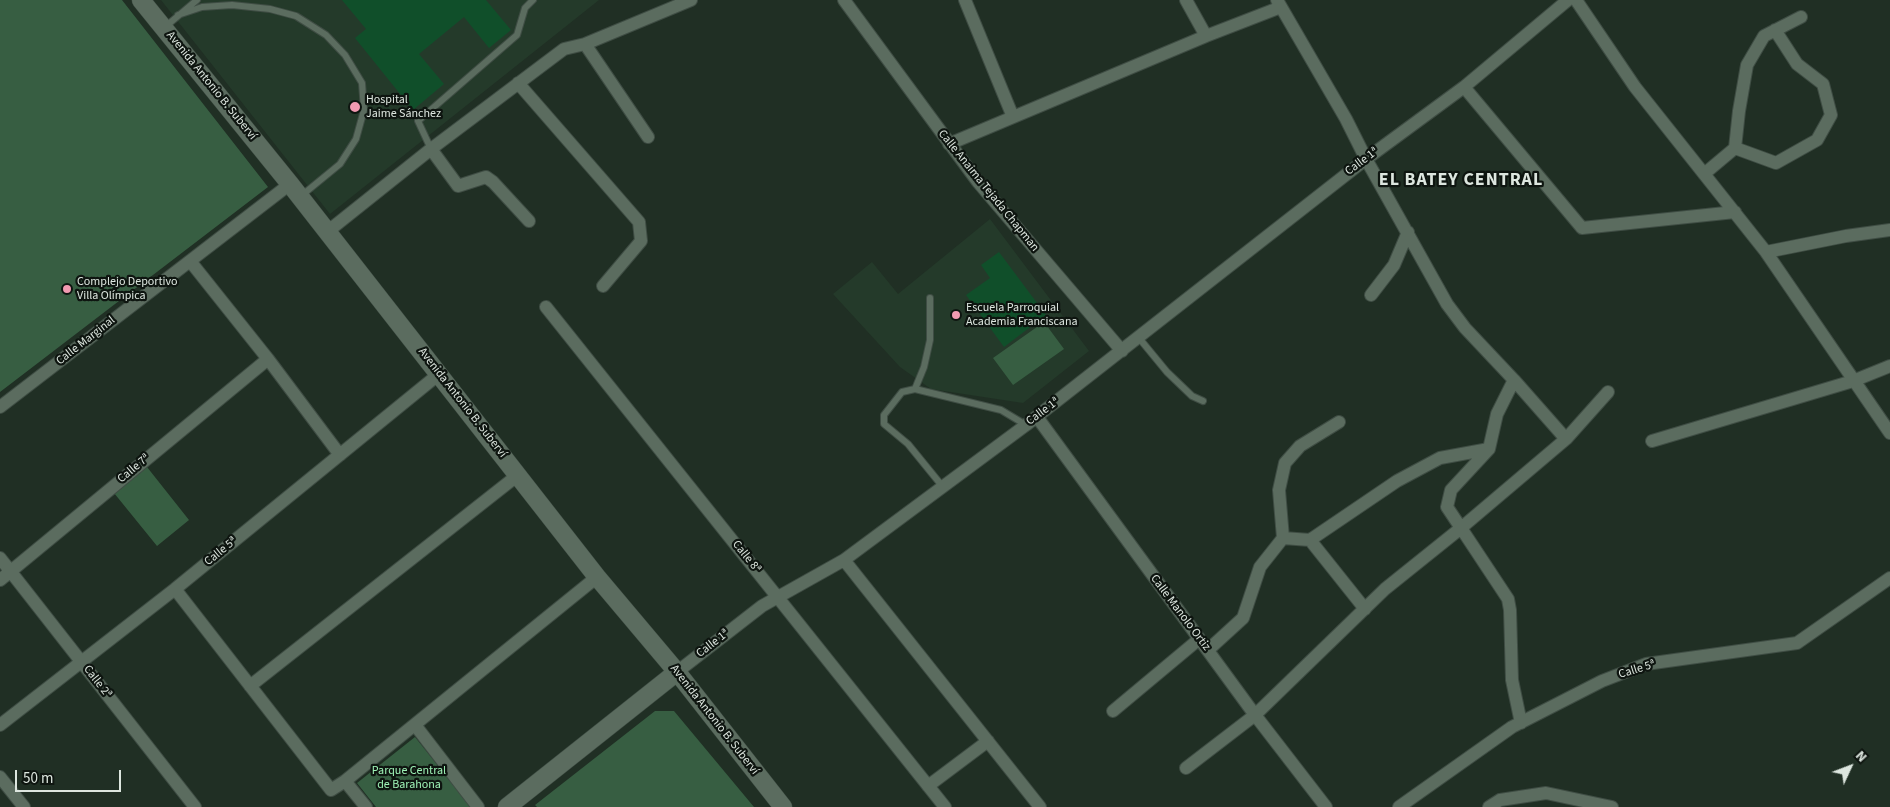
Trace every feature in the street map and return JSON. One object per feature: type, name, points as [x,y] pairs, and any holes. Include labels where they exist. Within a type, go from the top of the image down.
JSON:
[{"type":"main road","name":"Avenida Antonio B. Suberví","points":[[141,0],[295,190],[597,577],[677,672],[783,807]]},
{"type":"main road","name":"Calle 1ª","points":[[517,804],[677,672]]},
{"type":"street","points":[[327,232],[431,149],[564,49],[585,44],[691,0]]},
{"type":"street","name":"Calle Anaima Tejada Chapman","points":[[844,0],[978,182],[1122,351]]},
{"type":"street","points":[[965,0],[1012,116]]},
{"type":"street","points":[[1186,0],[1206,36]]},
{"type":"street","name":"Calle 1ª","points":[[677,672],[762,606],[844,560],[1037,417],[1366,159],[1464,87],[1568,0]]},
{"type":"street","points":[[1576,0],[1635,88],[1766,252],[1890,433]]},
{"type":"street","points":[[949,144],[1279,4],[1346,119],[1366,159],[1448,304],[1465,328],[1566,439]]},
{"type":"street","points":[[1704,174],[1735,148],[1747,65],[1764,36],[1801,17]]},
{"type":"street","points":[[1735,148],[1776,163],[1818,140],[1831,115],[1823,84],[1797,64],[1775,30]]},
{"type":"street","points":[[585,44],[648,138]]},
{"type":"street","points":[[518,83],[639,222],[641,241],[603,286]]},
{"type":"street","points":[[1464,87],[1582,228],[1735,212]]},
{"type":"street","points":[[431,149],[458,186],[486,178],[493,182],[528,221]]},
{"type":"street","name":"Calle Marginal","points":[[0,406],[190,261],[295,190]]},
{"type":"street","points":[[1766,252],[1846,236],[1890,230]]},
{"type":"street","points":[[1371,295],[1394,265],[1408,232]]},
{"type":"street","points":[[190,261],[268,359],[340,455]]},
{"type":"street","name":"Calle 8ª","points":[[546,307],[945,807]]},
{"type":"street","name":"Calle 7ª","points":[[0,580],[268,359]]},
{"type":"street","points":[[1652,441],[1854,381],[1890,366]]},
{"type":"street","name":"Calle 5ª","points":[[0,725],[175,589],[439,374]]},
{"type":"street","points":[[1514,380],[1497,414],[1489,449],[1451,490],[1447,507],[1508,599],[1512,680],[1520,723]]},
{"type":"street","points":[[1186,768],[1254,715],[1385,589],[1566,439],[1608,392]]},
{"type":"street","name":"Calle Manolo Ortiz","points":[[1037,417],[1198,640],[1208,650],[1254,715],[1326,807]]},
{"type":"street","points":[[1208,650],[1244,618],[1260,567],[1283,538],[1279,490],[1284,463],[1300,446],[1339,422]]},
{"type":"street","points":[[1283,538],[1310,540],[1397,481],[1440,458],[1489,449]]},
{"type":"street","points":[[250,686],[518,475]]},
{"type":"street","points":[[1310,540],[1364,609]]},
{"type":"street","name":"Calle 2ª","points":[[0,558],[195,807]]},
{"type":"street","points":[[844,560],[1040,807]]},
{"type":"street","points":[[175,589],[331,790],[345,781],[597,577]]},
{"type":"street","name":"Calle 5ª","points":[[1399,807],[1520,723],[1602,682],[1646,664],[1798,643],[1890,578]]},
{"type":"street","points":[[1113,711],[1198,640]]},
{"type":"street","points":[[414,725],[478,807]]},
{"type":"street","points":[[928,786],[988,741]]},
{"type":"street","points":[[0,777],[24,807]]},
{"type":"street","points":[[345,781],[366,807]]},
{"type":"street","points":[[1489,807],[1500,800],[1546,793],[1612,807]]},
{"type":"lane","points":[[164,27],[197,0]]},
{"type":"lane","points":[[431,149],[418,121],[517,35],[525,8],[533,0]]},
{"type":"lane","points":[[178,16],[202,7],[224,5],[270,9],[296,16],[326,35],[345,55],[362,82],[364,110],[356,139],[340,164],[295,190]]},
{"type":"lane","points":[[915,389],[924,367],[930,340],[930,298]]},
{"type":"lane","points":[[1139,338],[1173,378],[1192,396],[1202,401]]},
{"type":"lane","points":[[943,487],[908,444],[884,424],[884,415],[902,392],[915,389],[1001,410],[1026,425]]},
{"type":"shaded area","name":"Hospital Jaime Sánchez","points":[[161,0],[599,0],[330,214]]},
{"type":"shaded area","name":"Escuela Parroquial Academia Franciscana","points":[[990,219],[1089,351],[1023,403],[931,389],[900,367],[833,294],[872,262],[898,294]]},
{"type":"green space","name":"Complejo Deportivo Villa Olímpica","points":[[0,0],[122,0],[268,187],[0,392]]},
{"type":"green space","points":[[1044,322],[1064,349],[1013,385],[993,358]]},
{"type":"green space","points":[[147,467],[189,520],[157,546],[114,493]]},
{"type":"green space","points":[[655,711],[674,711],[754,807],[537,807],[535,805]]},
{"type":"green space","name":"Parque Central de Barahona","points":[[415,737],[471,807],[376,807],[357,783]]},
{"type":"building","points":[[342,0],[486,0],[511,30],[489,48],[464,17],[419,54],[444,84],[413,110],[355,38],[366,29]]},
{"type":"building","points":[[999,252],[1046,315],[1004,347],[966,295],[990,278],[981,265]]},
{"type":"place","name":"Hospital Jaime Sánchez","points":[[355,107]]},
{"type":"place","name":"Complejo Deportivo Villa Olímpica","points":[[67,289]]},
{"type":"place","name":"Escuela Parroquial Academia Franciscana","points":[[956,315]]},
{"type":"district","name":"EL BATEY CENTRAL","points":[[1461,181]]}]
